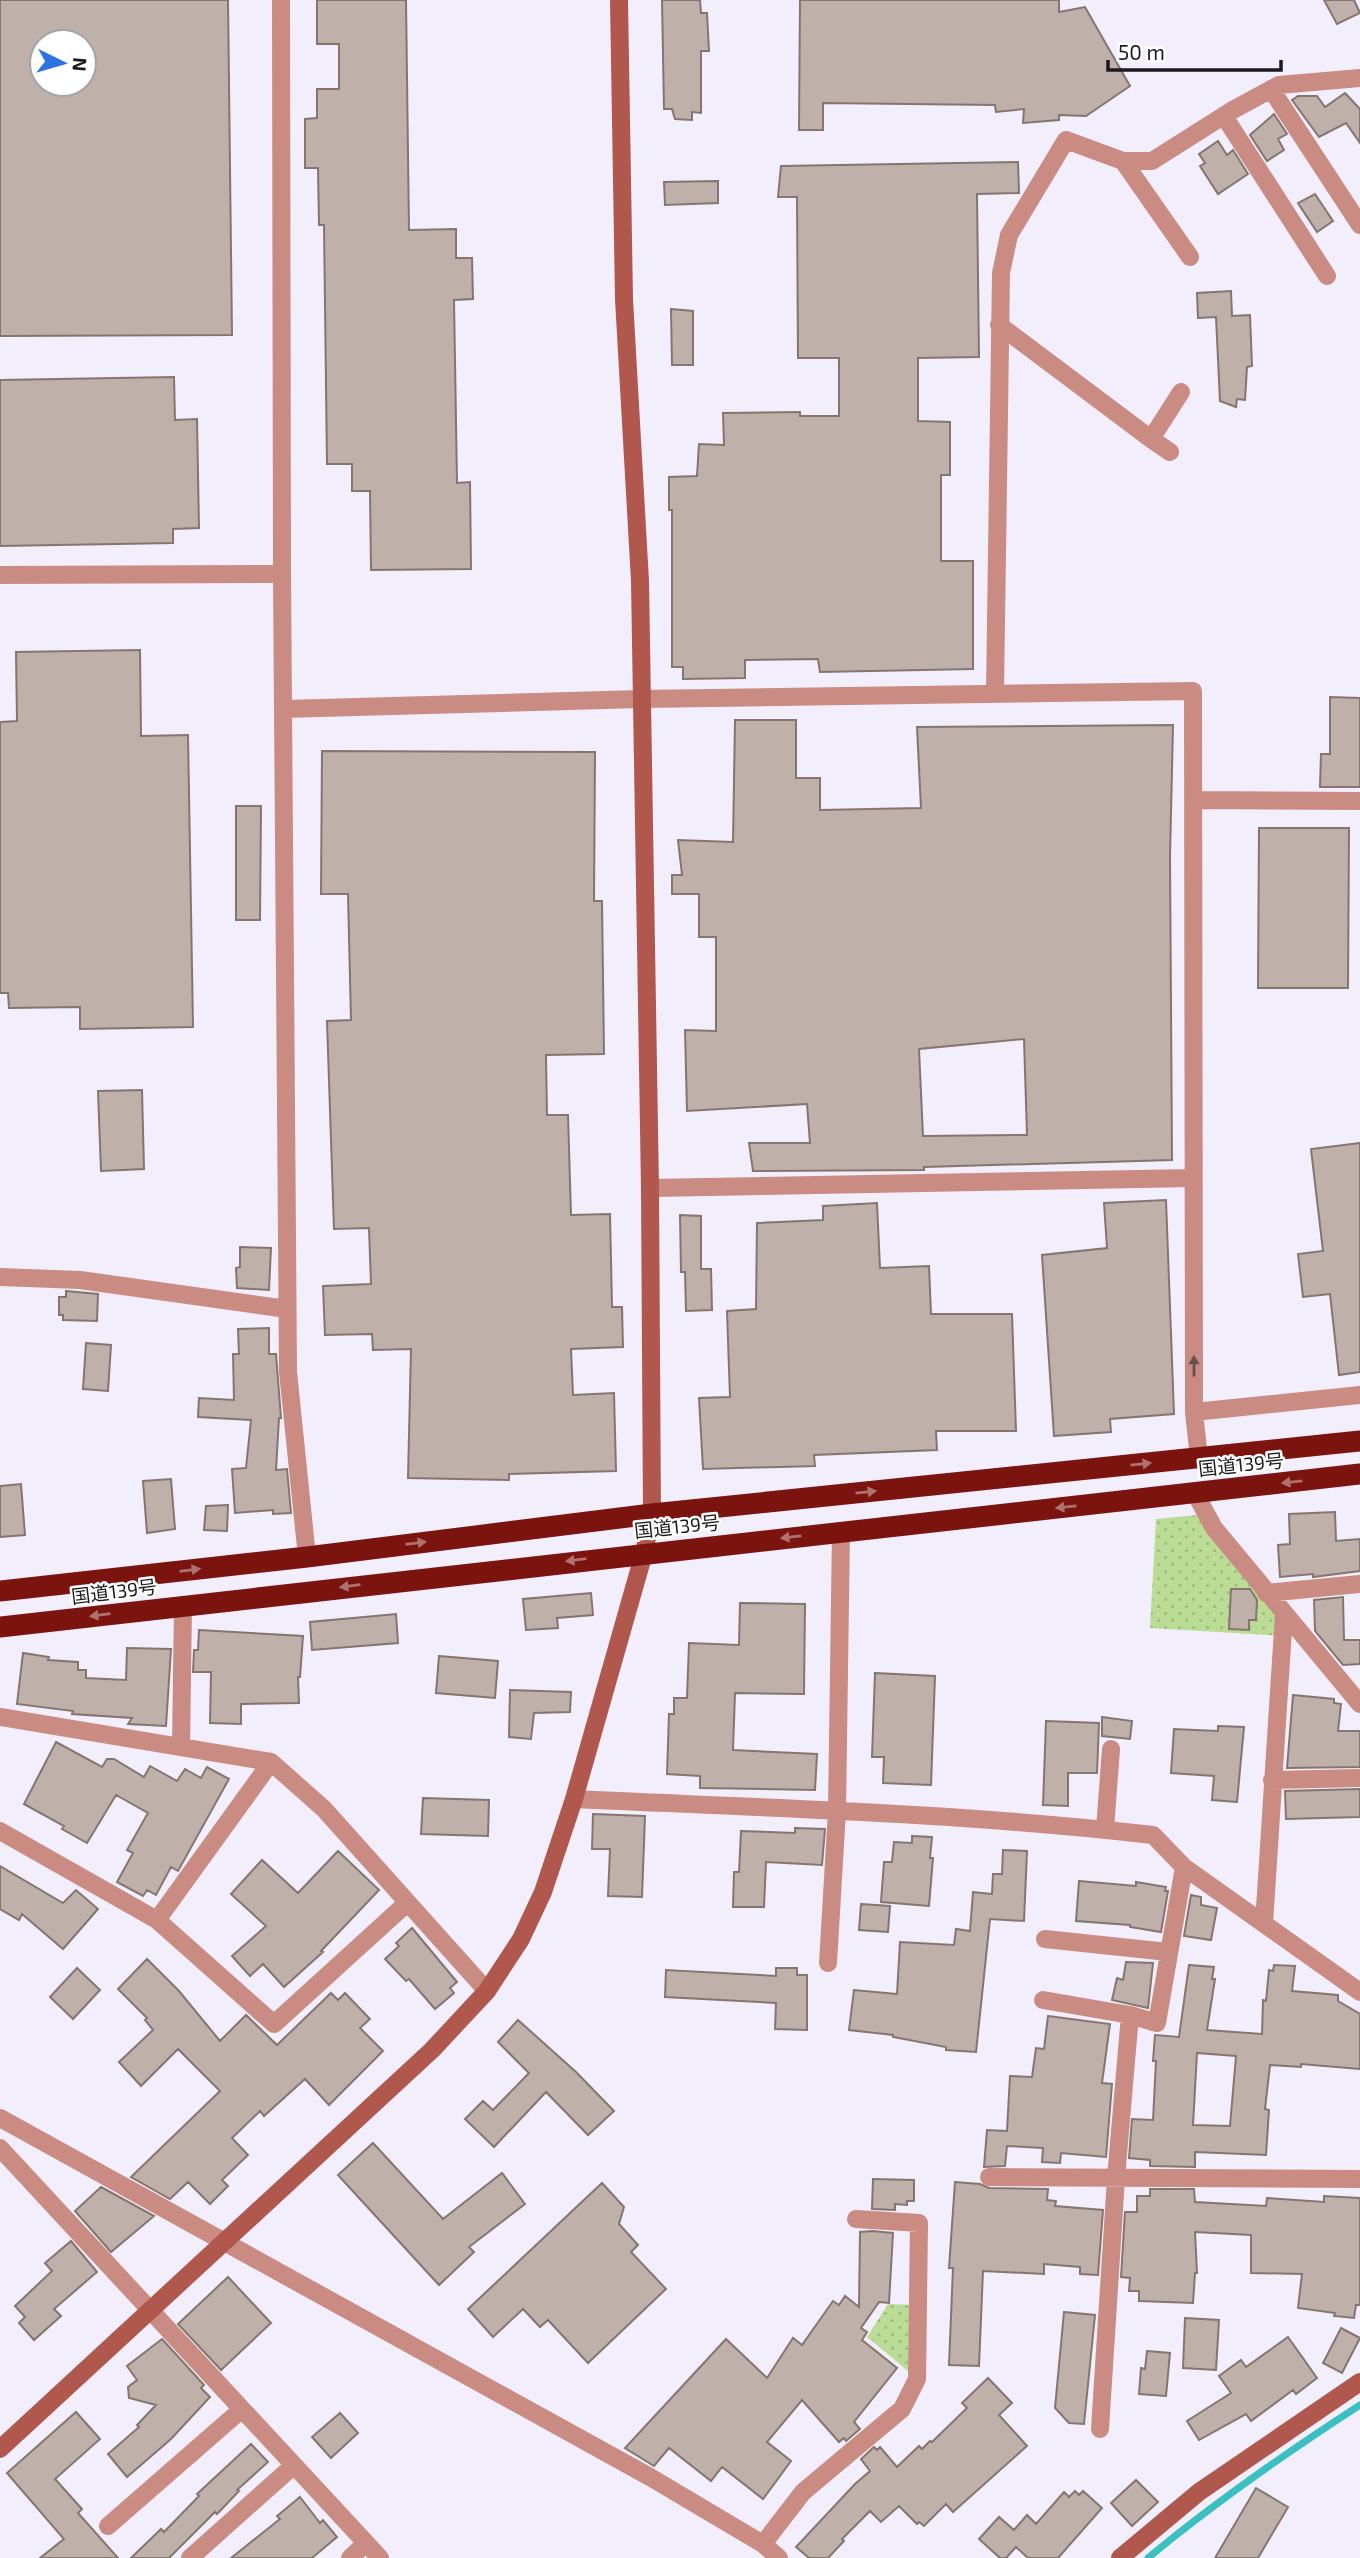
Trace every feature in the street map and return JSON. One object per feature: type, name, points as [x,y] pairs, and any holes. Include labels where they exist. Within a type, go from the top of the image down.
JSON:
[{"type":"highway","name":"国道139号","points":[[0,1591],[307,1557],[652,1514],[1360,1441]]},
{"type":"highway","name":"国道139号","points":[[0,1627],[1360,1474]]},
{"type":"street","points":[[281,0],[288,1372],[307,1557]]},
{"type":"street","points":[[0,2449],[432,2050],[487,1991],[521,1939],[543,1892],[573,1799],[644,1553],[652,1514],[650,1188],[640,581],[624,299],[619,0]]},
{"type":"street","points":[[995,693],[999,325],[1001,273],[1009,236],[1066,140],[1123,161],[1152,161],[1279,85],[1360,78]]},
{"type":"street","points":[[1271,89],[1360,225]]},
{"type":"street","points":[[1224,116],[1327,276]]},
{"type":"street","points":[[1123,161],[1190,257]]},
{"type":"street","points":[[999,325],[1170,452]]},
{"type":"street","points":[[1151,439],[1181,392]]},
{"type":"street","points":[[0,575],[282,575]]},
{"type":"street","points":[[284,709],[640,699],[1193,691],[1194,1412],[1199,1458]]},
{"type":"street","points":[[1195,800],[1360,801]]},
{"type":"street","points":[[650,1188],[1193,1178]]},
{"type":"street","points":[[0,1277],[80,1280],[287,1309]]},
{"type":"street","points":[[1194,1412],[1360,1395]]},
{"type":"street","points":[[1195,1493],[1214,1528],[1360,1704]]},
{"type":"street","points":[[828,1963],[837,1811],[841,1531]]},
{"type":"street","points":[[1266,1592],[1360,1584]]},
{"type":"street","points":[[181,1747],[183,1605]]},
{"type":"street","points":[[1264,1924],[1284,1614]]},
{"type":"street","points":[[1340,1679],[1360,1678]]},
{"type":"street","points":[[0,1717],[271,1762],[324,1809],[487,1991]]},
{"type":"street","points":[[1105,1829],[1111,1749]]},
{"type":"street","points":[[157,1920],[271,1762]]},
{"type":"street","points":[[1272,1780],[1360,1778]]},
{"type":"street","points":[[573,1799],[837,1811],[1105,1829],[1153,1835],[1184,1867],[1360,1992]]},
{"type":"street","points":[[0,1831],[157,1920],[274,2024],[407,1903]]},
{"type":"street","points":[[1043,2000],[1130,2015],[1157,2023],[1184,1867]]},
{"type":"street","points":[[1045,1939],[1168,1952]]},
{"type":"street","points":[[1100,2429],[1116,2178],[1130,2015]]},
{"type":"street","points":[[0,2118],[650,2477],[763,2544],[779,2558]]},
{"type":"street","points":[[0,2148],[380,2558]]},
{"type":"street","points":[[989,2177],[1360,2179]]},
{"type":"street","points":[[763,2544],[803,2492],[902,2409],[917,2379],[919,2223],[856,2219]]},
{"type":"street","points":[[1120,2558],[1199,2492],[1360,2382]]},
{"type":"street","points":[[108,2526],[241,2410]]},
{"type":"street","points":[[190,2558],[293,2466]]},
{"type":"street","points":[[350,2558],[366,2543]]},
{"type":"green space","points":[[1207,1514],[1284,1614],[1283,1636],[1150,1628],[1156,1519]]},
{"type":"green space","points":[[888,2304],[918,2305],[917,2371],[908,2371],[867,2337]]},
{"type":"building","points":[[0,0],[228,0],[232,335],[0,336]]},
{"type":"building","points":[[317,0],[406,0],[409,230],[456,229],[456,258],[472,258],[473,299],[454,300],[457,483],[470,482],[471,569],[371,570],[370,491],[352,491],[352,464],[327,464],[324,225],[319,225],[318,168],[305,168],[305,119],[317,118],[317,89],[339,89],[339,44],[317,44]]},
{"type":"building","points":[[662,0],[700,0],[701,13],[707,13],[709,51],[701,51],[701,113],[692,112],[692,120],[675,119],[672,109],[664,109]]},
{"type":"building","points":[[800,0],[1059,0],[1059,12],[1085,7],[1130,86],[1086,116],[1059,115],[1059,120],[1023,123],[1024,109],[996,112],[995,105],[823,103],[823,130],[799,130]]},
{"type":"building","points":[[1324,0],[1354,0],[1360,13],[1337,24]]},
{"type":"building","points":[[1345,93],[1360,109],[1360,143],[1346,123],[1319,137],[1292,100],[1298,96],[1317,96],[1325,107]]},
{"type":"building","points":[[1274,114],[1287,134],[1278,139],[1284,150],[1267,161],[1250,135]]},
{"type":"building","points":[[1218,141],[1227,155],[1233,150],[1248,174],[1218,194],[1200,166],[1205,163],[1199,154]]},
{"type":"building","points":[[1018,162],[1019,193],[977,194],[979,357],[918,358],[918,421],[950,422],[950,475],[941,475],[941,561],[973,561],[973,669],[820,672],[818,659],[745,660],[745,678],[683,679],[683,667],[672,667],[672,510],[669,510],[669,477],[697,476],[699,444],[724,445],[723,413],[800,412],[800,416],[839,416],[839,358],[798,358],[797,197],[778,197],[781,166]]},
{"type":"building","points":[[718,181],[718,203],[665,205],[664,182]]},
{"type":"building","points":[[1315,194],[1333,221],[1317,232],[1298,203]]},
{"type":"building","points":[[1231,291],[1232,316],[1250,315],[1252,366],[1247,367],[1245,400],[1237,399],[1236,407],[1220,401],[1216,317],[1198,318],[1197,293]]},
{"type":"building","points":[[671,309],[693,311],[693,365],[672,365]]},
{"type":"building","points":[[174,377],[175,420],[197,419],[199,528],[173,529],[173,543],[0,546],[0,380]]},
{"type":"building","points":[[140,650],[141,736],[188,735],[193,1027],[80,1029],[80,1007],[9,1008],[8,993],[0,993],[0,722],[17,721],[16,652]]},
{"type":"building","points":[[1330,697],[1360,698],[1360,787],[1320,787],[1321,754],[1330,754]]},
{"type":"building","points":[[735,720],[796,720],[796,778],[820,778],[820,810],[921,808],[917,727],[1173,725],[1170,857],[1172,1160],[924,1167],[924,1170],[753,1171],[749,1143],[810,1143],[807,1104],[687,1111],[685,1030],[716,1031],[716,937],[699,937],[699,894],[672,894],[672,875],[682,875],[678,840],[733,842]],"holes":[[[1024,1039],[1027,1135],[923,1136],[919,1049]]]},
{"type":"building","points":[[322,751],[595,752],[594,901],[602,901],[604,1054],[546,1055],[547,1115],[568,1115],[571,1215],[610,1214],[612,1307],[622,1307],[623,1347],[571,1349],[573,1395],[614,1393],[616,1471],[509,1474],[509,1480],[408,1478],[411,1349],[373,1350],[372,1334],[325,1335],[323,1286],[371,1284],[369,1228],[334,1229],[327,1021],[351,1020],[348,894],[321,894]]},
{"type":"building","points":[[236,806],[261,806],[260,920],[236,920]]},
{"type":"building","points":[[1259,828],[1349,828],[1348,988],[1258,988]]},
{"type":"building","points":[[142,1090],[144,1169],[101,1171],[98,1091]]},
{"type":"building","points":[[1360,1143],[1360,1372],[1339,1375],[1330,1294],[1303,1297],[1298,1254],[1323,1251],[1311,1149]]},
{"type":"building","points":[[1166,1200],[1174,1414],[1110,1419],[1111,1432],[1054,1436],[1042,1255],[1107,1248],[1104,1203]]},
{"type":"building","points":[[877,1203],[880,1268],[929,1266],[931,1314],[1012,1314],[1016,1431],[936,1431],[937,1450],[814,1455],[815,1466],[703,1469],[699,1398],[730,1397],[727,1311],[756,1309],[757,1223],[823,1220],[823,1206]]},
{"type":"building","points":[[680,1215],[701,1216],[701,1269],[711,1269],[712,1310],[686,1311],[685,1272],[681,1272]]},
{"type":"building","points":[[240,1247],[271,1248],[269,1290],[237,1288],[236,1268],[240,1267]]},
{"type":"building","points":[[66,1291],[98,1294],[97,1321],[63,1320],[63,1315],[59,1315],[59,1297],[66,1297]]},
{"type":"building","points":[[269,1328],[269,1354],[276,1354],[281,1418],[276,1470],[287,1469],[291,1513],[273,1514],[273,1510],[235,1513],[232,1469],[246,1468],[251,1420],[198,1417],[199,1398],[234,1400],[233,1354],[239,1354],[238,1329]]},
{"type":"building","points":[[86,1343],[111,1345],[108,1391],[83,1389]]},
{"type":"building","points":[[171,1479],[175,1529],[147,1533],[143,1481]]},
{"type":"building","points":[[21,1484],[25,1535],[0,1537],[0,1486]]},
{"type":"building","points":[[228,1505],[227,1531],[204,1530],[206,1506]]},
{"type":"building","points":[[1335,1512],[1336,1541],[1360,1539],[1360,1571],[1313,1577],[1313,1574],[1280,1577],[1278,1545],[1290,1544],[1289,1514]]},
{"type":"building","points":[[1231,1589],[1250,1589],[1257,1600],[1256,1620],[1249,1620],[1249,1630],[1229,1629]]},
{"type":"building","points":[[591,1593],[593,1615],[557,1618],[558,1628],[526,1630],[523,1599]]},
{"type":"building","points":[[1343,1597],[1344,1640],[1360,1640],[1360,1664],[1343,1665],[1315,1631],[1314,1600]]},
{"type":"building","points":[[740,1603],[805,1604],[804,1694],[735,1693],[733,1750],[817,1754],[815,1790],[700,1788],[700,1776],[667,1774],[669,1714],[674,1714],[674,1698],[687,1698],[689,1643],[739,1645]]},
{"type":"building","points":[[396,1614],[398,1643],[312,1650],[310,1622]]},
{"type":"building","points":[[199,1630],[303,1636],[298,1677],[299,1703],[241,1704],[241,1724],[210,1723],[211,1672],[193,1672],[194,1650],[198,1650]]},
{"type":"building","points":[[127,1648],[171,1649],[166,1726],[128,1724],[132,1718],[72,1714],[73,1711],[17,1704],[23,1653],[49,1657],[48,1660],[78,1662],[78,1670],[86,1670],[86,1678],[126,1680]]},
{"type":"building","points":[[439,1656],[498,1661],[495,1698],[436,1693]]},
{"type":"building","points":[[875,1673],[935,1676],[931,1785],[883,1783],[884,1757],[872,1757]]},
{"type":"building","points":[[510,1690],[571,1692],[570,1712],[534,1713],[531,1739],[509,1737]]},
{"type":"building","points":[[1293,1695],[1334,1699],[1334,1703],[1341,1704],[1338,1731],[1360,1731],[1360,1767],[1287,1768]]},
{"type":"building","points":[[1102,1717],[1132,1721],[1130,1739],[1102,1736]]},
{"type":"building","points":[[1046,1721],[1099,1723],[1097,1773],[1068,1773],[1068,1806],[1043,1805]]},
{"type":"building","points":[[1218,1726],[1244,1727],[1237,1802],[1212,1800],[1214,1776],[1171,1773],[1174,1729],[1218,1731]]},
{"type":"building","points":[[56,1742],[102,1767],[107,1759],[114,1759],[144,1777],[150,1766],[177,1781],[185,1769],[201,1778],[207,1767],[229,1779],[178,1871],[171,1867],[156,1895],[147,1890],[143,1896],[117,1882],[133,1853],[127,1850],[148,1813],[116,1795],[87,1843],[62,1829],[64,1826],[24,1804]]},
{"type":"building","points":[[1360,1789],[1360,1817],[1286,1819],[1285,1791]]},
{"type":"building","points":[[423,1798],[489,1800],[488,1836],[421,1834]]},
{"type":"building","points":[[593,1814],[645,1816],[642,1897],[608,1896],[610,1849],[592,1849]]},
{"type":"building","points":[[795,1828],[825,1829],[822,1865],[766,1862],[764,1907],[733,1907],[734,1872],[739,1872],[741,1831],[795,1833]]},
{"type":"building","points":[[912,1836],[932,1837],[929,1906],[881,1902],[884,1862],[892,1862],[894,1842],[912,1843]]},
{"type":"building","points":[[1003,1850],[1027,1851],[1024,1921],[990,1919],[976,2052],[946,2050],[946,2047],[893,2035],[849,2030],[854,1990],[897,1994],[900,1942],[954,1945],[956,1929],[970,1931],[973,1892],[992,1894],[993,1874],[1002,1874]]},
{"type":"building","points":[[338,1851],[379,1890],[321,1951],[323,1952],[284,1987],[263,1964],[250,1976],[232,1956],[266,1926],[231,1894],[262,1860],[298,1893]]},
{"type":"building","points":[[0,1866],[63,1903],[76,1890],[98,1909],[63,1949],[22,1914],[19,1920],[0,1909]]},
{"type":"building","points":[[1079,1881],[1136,1886],[1136,1882],[1166,1887],[1165,1891],[1168,1891],[1161,1932],[1130,1925],[1076,1921]]},
{"type":"building","points":[[1191,1895],[1201,1897],[1201,1905],[1217,1908],[1211,1940],[1184,1936]]},
{"type":"building","points":[[861,1904],[890,1906],[888,1932],[859,1930]]},
{"type":"building","points":[[412,1928],[457,1982],[450,1988],[454,1993],[435,2009],[409,1979],[406,1981],[385,1959],[399,1946],[396,1943]]},
{"type":"building","points":[[147,1959],[179,1991],[220,2041],[246,2015],[277,2045],[331,1993],[338,2000],[345,1993],[370,2019],[360,2028],[383,2051],[329,2105],[305,2079],[264,2116],[260,2111],[232,2138],[248,2155],[222,2180],[228,2186],[210,2204],[188,2182],[170,2199],[131,2177],[220,2091],[178,2049],[141,2086],[119,2062],[153,2030],[145,2020],[147,2018],[118,1989]]},
{"type":"building","points":[[1126,1962],[1153,1963],[1148,2008],[1112,2000],[1117,1978],[1123,1980]]},
{"type":"building","points":[[1189,1965],[1214,1967],[1212,1979],[1215,1979],[1207,2030],[1262,2034],[1263,2000],[1266,2001],[1269,1970],[1273,1971],[1274,1965],[1295,1966],[1292,1991],[1338,1995],[1338,2001],[1360,2014],[1360,2069],[1301,2064],[1301,2067],[1270,2065],[1265,2109],[1269,2110],[1266,2155],[1195,2152],[1195,2167],[1150,2166],[1150,2160],[1129,2158],[1132,2119],[1153,2120],[1155,2035],[1179,2037]],"holes":[[[1197,2053],[1236,2056],[1230,2126],[1193,2125]]]},
{"type":"building","points":[[77,1968],[100,1990],[73,2019],[50,1997]]},
{"type":"building","points":[[776,1968],[797,1968],[797,1975],[807,1975],[807,2030],[775,2029],[776,2003],[665,1997],[666,1970],[776,1976]]},
{"type":"building","points":[[1048,2016],[1110,2024],[1102,2083],[1112,2084],[1106,2157],[1061,2153],[1060,2163],[1042,2162],[1043,2148],[1007,2146],[1005,2166],[984,2167],[987,2130],[1007,2131],[1010,2076],[1032,2077],[1036,2048],[1044,2049]]},
{"type":"building","points":[[518,2020],[576,2072],[614,2111],[588,2135],[546,2092],[494,2147],[465,2119],[483,2101],[493,2110],[529,2073],[498,2042]]},
{"type":"building","points":[[373,2143],[443,2219],[502,2173],[525,2204],[469,2247],[474,2252],[439,2285],[338,2175]]},
{"type":"building","points":[[873,2179],[914,2180],[914,2201],[907,2201],[907,2205],[895,2204],[895,2210],[872,2209]]},
{"type":"building","points":[[955,2182],[980,2184],[989,2188],[1048,2189],[1047,2200],[1056,2201],[1055,2206],[1103,2210],[1098,2275],[1080,2274],[1080,2267],[1044,2264],[1044,2274],[983,2271],[979,2366],[949,2365],[953,2268],[949,2268]]},
{"type":"building","points":[[602,2183],[624,2207],[619,2224],[638,2245],[631,2252],[666,2289],[588,2363],[548,2320],[540,2327],[523,2309],[493,2337],[468,2309]]},
{"type":"building","points":[[101,2187],[154,2216],[111,2252],[75,2211]]},
{"type":"building","points":[[1150,2189],[1194,2189],[1195,2202],[1266,2206],[1267,2198],[1324,2202],[1324,2196],[1360,2198],[1360,2305],[1356,2305],[1354,2318],[1298,2308],[1302,2274],[1251,2273],[1251,2235],[1195,2232],[1197,2273],[1193,2303],[1139,2301],[1139,2291],[1129,2291],[1130,2278],[1121,2277],[1125,2212],[1137,2212],[1137,2196],[1150,2196]]},
{"type":"building","points":[[860,2232],[893,2233],[889,2303],[879,2302],[861,2328],[867,2332],[862,2340],[897,2368],[854,2422],[860,2429],[846,2441],[844,2438],[839,2442],[802,2400],[767,2442],[791,2461],[763,2499],[722,2467],[711,2481],[669,2448],[654,2466],[625,2448],[726,2339],[767,2378],[793,2338],[802,2345],[833,2301],[839,2305],[845,2296],[859,2307]]},
{"type":"building","points":[[71,2241],[97,2272],[54,2309],[61,2316],[34,2340],[19,2323],[25,2317],[15,2306],[52,2271],[45,2263]]},
{"type":"building","points":[[228,2277],[271,2323],[221,2370],[178,2324]]},
{"type":"building","points":[[1064,2312],[1095,2315],[1084,2424],[1069,2423],[1055,2408]]},
{"type":"building","points":[[1185,2318],[1219,2320],[1216,2370],[1183,2368]]},
{"type":"building","points":[[1341,2328],[1360,2338],[1342,2373],[1323,2363]]},
{"type":"building","points":[[1288,2337],[1317,2378],[1296,2394],[1293,2390],[1251,2421],[1246,2414],[1199,2440],[1187,2421],[1231,2393],[1219,2376],[1241,2360],[1246,2367]]},
{"type":"building","points":[[162,2339],[204,2385],[201,2388],[210,2397],[171,2439],[127,2477],[108,2454],[139,2427],[137,2425],[156,2405],[129,2398],[128,2387],[137,2380],[127,2366]]},
{"type":"building","points":[[1147,2351],[1170,2353],[1166,2396],[1139,2394],[1141,2368],[1145,2369]]},
{"type":"building","points":[[988,2378],[1012,2403],[999,2415],[1027,2446],[953,2512],[946,2504],[924,2526],[919,2522],[917,2524],[899,2506],[881,2522],[870,2511],[842,2539],[844,2541],[828,2558],[809,2558],[796,2547],[870,2471],[861,2459],[874,2447],[877,2450],[880,2447],[897,2467],[919,2446],[922,2449],[932,2442],[967,2408],[962,2403]]},
{"type":"building","points":[[76,2412],[100,2439],[55,2479],[82,2509],[78,2513],[118,2558],[40,2558],[64,2539],[7,2473]]},
{"type":"building","points":[[340,2413],[358,2433],[331,2458],[312,2437]]},
{"type":"building","points":[[251,2444],[268,2462],[237,2490],[239,2491],[217,2514],[215,2512],[169,2558],[131,2558],[161,2529],[164,2532],[199,2496],[197,2494]]},
{"type":"building","points":[[1136,2480],[1158,2502],[1132,2526],[1111,2503]]},
{"type":"building","points":[[1256,2488],[1288,2507],[1258,2558],[1215,2558]]},
{"type":"building","points":[[1075,2491],[1079,2495],[1083,2491],[1102,2508],[1058,2558],[1028,2558],[1016,2547],[1006,2558],[1000,2558],[979,2539],[999,2517],[1014,2530],[1027,2515],[1036,2524],[1064,2492],[1069,2497]]},
{"type":"building","points":[[300,2497],[320,2523],[323,2520],[337,2537],[312,2558],[231,2558],[280,2519],[277,2516]]},
{"type":"waterway","points":[[1148,2558],[1251,2478],[1360,2405]]}]
